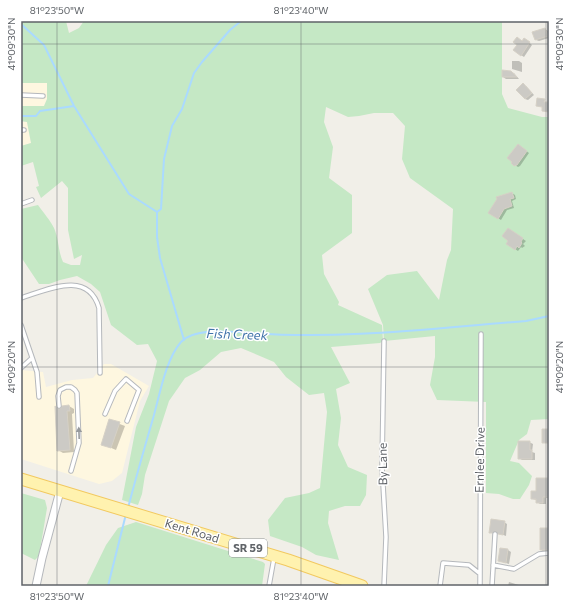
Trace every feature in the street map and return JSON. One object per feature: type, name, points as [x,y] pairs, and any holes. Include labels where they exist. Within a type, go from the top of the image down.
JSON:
[{"type":"main road","name":"Kent Road","points":[[21,480],[275,556],[336,582],[362,586]]},
{"type":"street","points":[[36,586],[60,491]]},
{"type":"lane","points":[[21,95],[43,96]]},
{"type":"lane","points":[[21,204],[32,200]]},
{"type":"lane","points":[[21,298],[65,285],[76,285],[87,289],[96,298],[99,308],[100,373]]},
{"type":"lane","points":[[21,325],[37,372],[39,397]]},
{"type":"lane","name":"Ernlee Drive","points":[[480,586],[481,334]]},
{"type":"lane","name":"By Lane","points":[[384,341],[382,461],[386,537],[384,586]]},
{"type":"lane","points":[[21,368],[32,358]]},
{"type":"lane","points":[[105,414],[116,391],[126,379],[139,390],[127,421]]},
{"type":"lane","points":[[59,406],[58,396],[60,390],[66,387],[71,387],[75,390],[77,393],[79,443],[71,470]]},
{"type":"lane","points":[[492,586],[495,534]]},
{"type":"lane","points":[[493,565],[514,569],[539,554],[549,553]]},
{"type":"lane","points":[[269,586],[275,556]]},
{"type":"lane","points":[[440,586],[443,563],[469,565],[479,573]]},
{"type":"shaded area","points":[[21,83],[47,83],[47,99],[44,106],[21,106]]},
{"type":"shaded area","points":[[21,122],[27,122],[31,143],[21,146]]},
{"type":"shaded area","points":[[104,364],[111,364],[149,386],[140,401],[122,473],[112,481],[99,484],[21,459],[21,370],[43,372],[46,387],[72,380],[93,378]]},
{"type":"green space","points":[[21,21],[66,21],[69,33],[79,28],[84,21],[502,21],[502,94],[508,108],[542,117],[549,117],[549,419],[531,420],[527,434],[519,440],[510,461],[519,463],[532,476],[529,485],[520,499],[513,499],[499,494],[486,493],[486,402],[437,400],[430,385],[435,357],[435,336],[384,341],[383,325],[368,289],[387,275],[417,271],[439,300],[447,260],[451,250],[453,209],[410,178],[402,159],[405,126],[393,113],[374,113],[348,117],[326,107],[324,122],[333,147],[329,178],[352,195],[352,233],[322,255],[324,274],[339,302],[338,305],[382,325],[383,341],[380,343],[331,347],[350,383],[336,389],[341,418],[338,445],[348,467],[367,475],[366,495],[360,506],[345,506],[329,511],[328,523],[339,560],[316,555],[302,547],[270,536],[268,520],[285,498],[309,493],[320,488],[327,412],[324,393],[309,395],[286,377],[274,362],[241,348],[221,352],[200,370],[185,378],[169,401],[145,475],[142,494],[138,505],[122,500],[136,427],[149,394],[157,361],[148,344],[137,345],[111,325],[100,292],[91,284],[77,276],[49,284],[39,284],[21,257],[21,209],[38,205],[54,228],[63,262],[71,265],[80,265],[82,255],[74,259],[68,230],[68,188],[62,181],[41,198],[36,187],[39,186],[33,162],[21,166],[21,146],[31,143],[27,122],[21,121],[21,106],[44,106],[47,99],[47,83],[21,83]]},
{"type":"green space","points":[[21,493],[45,500],[47,508],[39,556],[35,560],[21,553]]},
{"type":"green space","points":[[136,522],[263,562],[265,564],[262,586],[86,586],[106,545],[118,528]]},
{"type":"building","points":[[545,28],[548,36],[535,40],[532,32]]},
{"type":"building","points":[[517,37],[522,41],[524,38],[530,42],[521,56],[513,50],[517,45],[513,42]]},
{"type":"building","points":[[502,70],[511,71],[517,77],[502,77]]},
{"type":"building","points":[[523,83],[532,93],[525,99],[516,90]]},
{"type":"building","points":[[537,98],[545,99],[544,102],[549,102],[549,112],[542,111],[542,107],[536,106]]},
{"type":"building","points":[[518,144],[527,151],[517,165],[514,166],[507,158]]},
{"type":"building","points":[[512,192],[514,198],[510,199],[512,206],[504,209],[498,219],[488,213],[497,199],[496,197]]},
{"type":"building","points":[[508,228],[523,238],[519,248],[517,246],[515,250],[506,244],[508,241],[502,236]]},
{"type":"building","points":[[69,405],[70,411],[67,411],[70,450],[57,451],[55,406],[59,409],[62,406]]},
{"type":"building","points":[[109,419],[120,422],[111,448],[101,445]]},
{"type":"building","points":[[542,429],[549,429],[549,443],[542,443]]},
{"type":"building","points":[[518,441],[530,441],[532,459],[518,459]]},
{"type":"building","points":[[536,478],[549,478],[548,497],[543,497],[543,503],[536,503],[536,499],[531,499],[531,491],[536,491]]},
{"type":"building","points":[[491,519],[505,521],[503,535],[498,534],[496,531],[489,533]]},
{"type":"building","points":[[540,528],[549,528],[549,550],[540,550]]},
{"type":"building","points":[[500,548],[508,549],[506,563],[498,561]]},
{"type":"waterway","points":[[184,340],[160,258],[157,237],[157,212],[161,209],[164,159],[172,126],[182,109],[194,73],[230,30],[241,21]]},
{"type":"waterway","points":[[21,24],[44,45],[74,106],[129,194],[157,212]]},
{"type":"waterway","points":[[21,116],[36,116],[40,111],[74,106]]},
{"type":"waterway","name":"Fish Creek","points":[[128,508],[167,367],[176,349],[187,337],[205,332],[286,335],[355,334],[526,321],[549,316]]},
{"type":"waterway","name":"Fish Creek","points":[[108,586],[126,514]]}]
